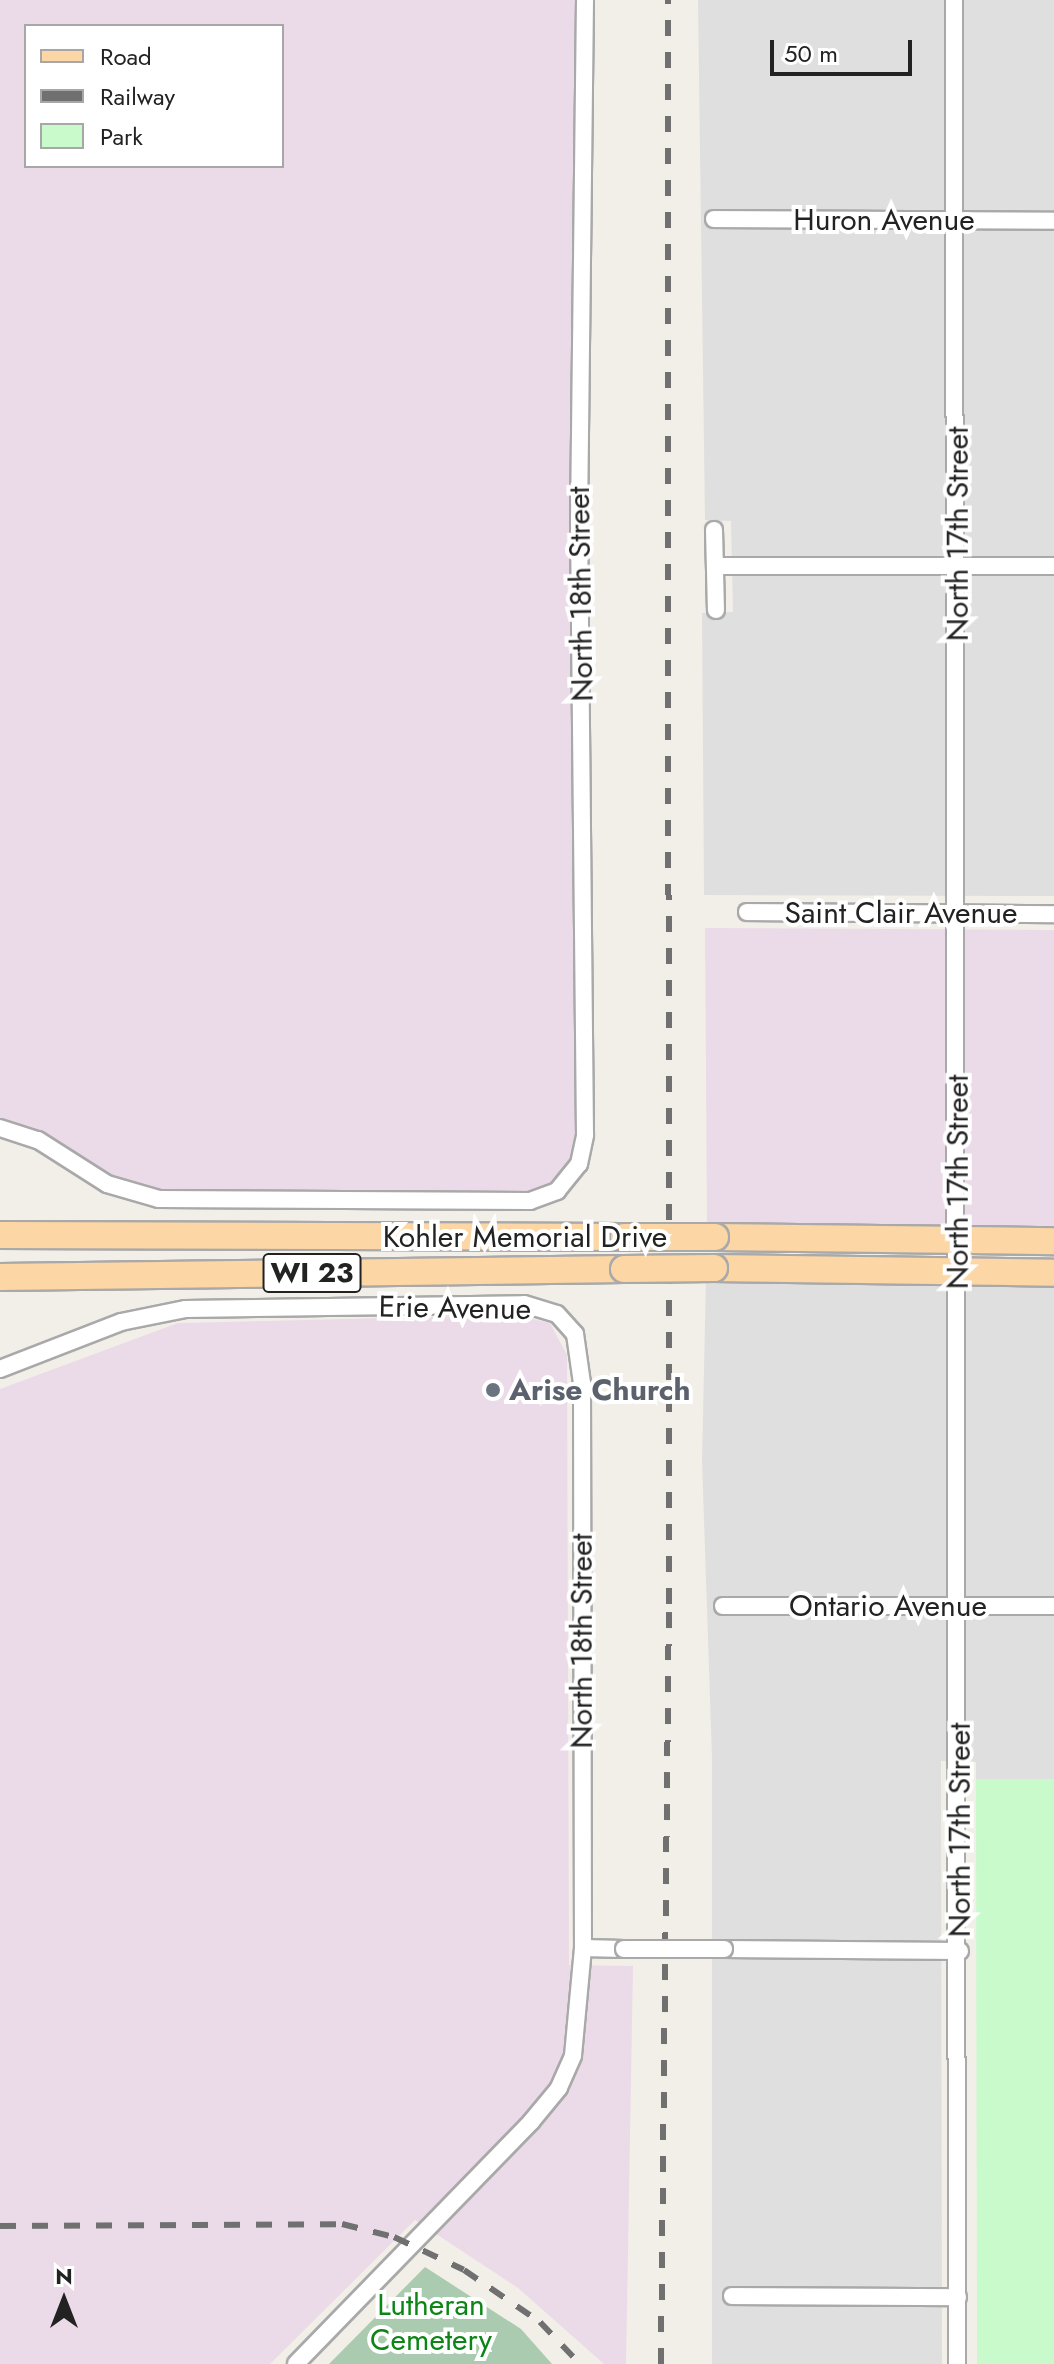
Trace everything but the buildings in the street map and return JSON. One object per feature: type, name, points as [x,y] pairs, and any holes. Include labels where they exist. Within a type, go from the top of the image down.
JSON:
[{"type":"main road","name":"Kohler Memorial Drive","points":[[0,1235],[958,1240]]},
{"type":"main road","name":"WI 23","points":[[958,1240],[1054,1241]]},
{"type":"main road","name":"Kohler Memorial Drive","points":[[0,1277],[714,1268],[958,1271]]},
{"type":"main road","name":"WI 23","points":[[958,1271],[1054,1273]]},
{"type":"street","name":"North 18th Street","points":[[0,1128],[38,1140],[107,1184],[159,1199],[530,1201],[567,1183],[580,1162],[585,1135],[579,520],[585,0]]},
{"type":"street","name":"North 17th Street","points":[[954,0],[960,1605],[957,2364]]},
{"type":"street","name":"Huron Avenue","points":[[714,219],[1054,221]]},
{"type":"street","points":[[714,530],[716,610]]},
{"type":"street","points":[[715,566],[1054,566]]},
{"type":"street","name":"Saint Clair Avenue","points":[[747,912],[1054,914]]},
{"type":"street","name":"Erie Avenue","points":[[0,1369],[121,1322],[185,1309],[524,1304],[557,1314],[575,1334]]},
{"type":"street","name":"North 18th Street","points":[[296,2364],[559,2088],[580,2019],[583,1948],[582,1383],[575,1334]]},
{"type":"street","name":"Ontario Avenue","points":[[723,1606],[1054,1606]]},
{"type":"street","points":[[583,1948],[960,1951]]},
{"type":"street","points":[[732,2296],[958,2297]]},
{"type":"shaded area","points":[[0,0],[585,0],[583,1154],[546,1196],[159,1199],[0,1129]]},
{"type":"shaded area","points":[[698,0],[1054,0],[1054,896],[704,895],[702,613],[733,612],[731,521],[705,520]]},
{"type":"shaded area","points":[[705,928],[1054,930],[1054,1228],[707,1225]]},
{"type":"shaded area","points":[[706,1278],[1054,1285],[1054,1779],[976,1779],[976,1762],[941,1761],[942,2364],[712,2364],[712,1758],[702,1461]]},
{"type":"shaded area","points":[[515,1315],[550,1323],[567,1355],[569,1965],[633,1966],[626,2364],[604,2364],[518,2288],[415,2220],[270,2364],[0,2364],[0,1389],[178,1323]]},
{"type":"green space","points":[[976,1779],[1054,1779],[1054,2364],[977,2364]]},
{"type":"green space","name":"Lutheran Cemetery","points":[[425,2267],[521,2329],[552,2364],[329,2364]]},
{"type":"railway","points":[[661,2364],[669,1604],[668,0]]},
{"type":"railway","points":[[0,2226],[342,2224],[394,2237],[464,2270],[540,2322],[580,2364]]},
{"type":"place","name":"Arise Church","points":[[493,1390]]}]
